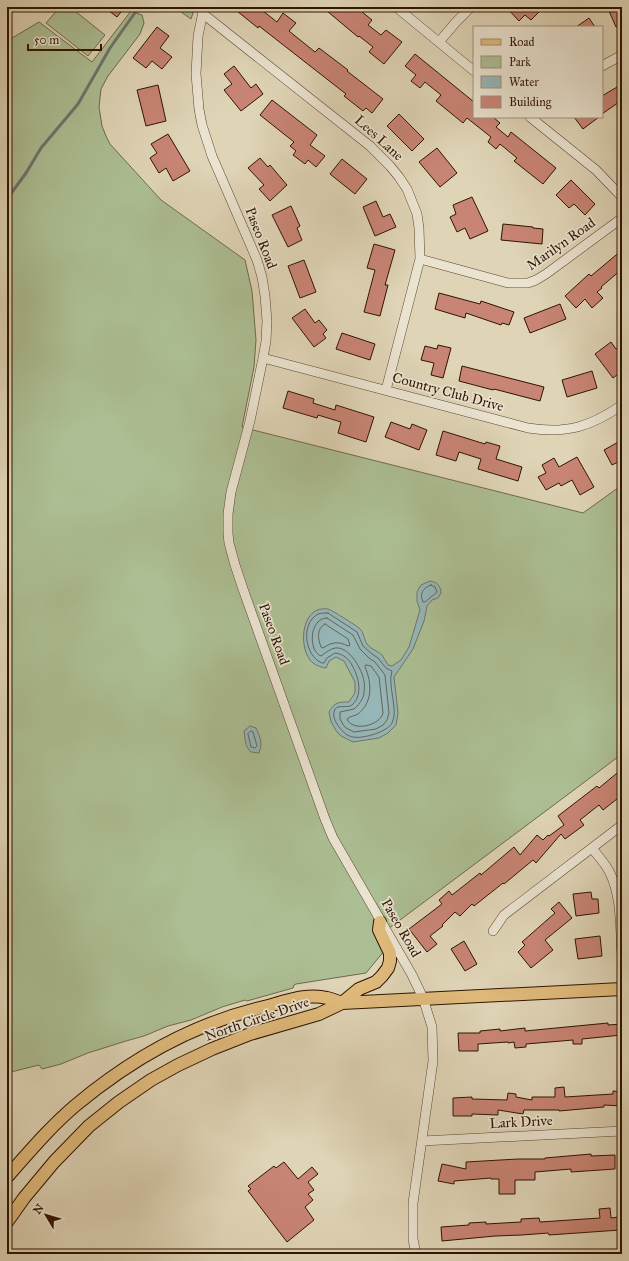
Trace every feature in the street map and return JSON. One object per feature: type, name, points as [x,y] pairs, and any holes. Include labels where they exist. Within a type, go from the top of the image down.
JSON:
[{"type":"main road","points":[[342,1002],[359,989],[376,982],[388,968],[390,953],[379,930],[380,922]]},
{"type":"main road","name":"North Circle Drive","points":[[7,1177],[37,1143],[75,1106],[107,1081],[140,1058],[168,1043],[242,1012],[312,996],[327,997],[342,1002],[622,989]]},
{"type":"main road","name":"North Circle Drive","points":[[7,1222],[24,1198],[54,1162],[89,1126],[119,1102],[151,1080],[212,1049],[250,1034],[319,1014],[342,1002]]},
{"type":"street","points":[[396,7],[473,70]]},
{"type":"street","points":[[439,42],[471,7]]},
{"type":"street","name":"Lees Lane","points":[[203,10],[370,146],[400,177],[407,189],[417,214],[420,259],[386,390]]},
{"type":"street","name":"Paseo Road","points":[[203,10],[198,36],[196,74],[202,125],[212,156],[257,260],[262,276],[267,321],[266,341],[250,421],[231,492],[228,519],[229,543],[243,589],[325,819],[333,838],[424,998],[432,1027],[433,1061],[412,1217],[413,1239],[416,1254]]},
{"type":"street","points":[[603,65],[622,55]]},
{"type":"street","points":[[535,119],[596,170],[622,197]]},
{"type":"street","name":"Marilyn Road","points":[[420,259],[508,282],[528,283],[546,274],[622,218]]},
{"type":"street","name":"Country Club Drive","points":[[263,358],[528,428],[541,430],[567,430],[581,427],[605,417],[622,404]]},
{"type":"street","points":[[493,931],[504,915],[622,825]]},
{"type":"street","points":[[592,848],[610,871],[620,900],[622,955]]},
{"type":"street","name":"Lark Drive","points":[[422,1141],[622,1131]]},
{"type":"green space","points":[[60,7],[70,7],[105,35],[88,56],[46,23]]},
{"type":"green space","points":[[174,7],[195,7],[191,19]]},
{"type":"green space","points":[[131,11],[142,15],[144,23],[140,34],[108,76],[101,89],[99,107],[102,126],[110,144],[161,200],[245,260],[252,291],[256,340],[254,367],[242,427],[583,513],[622,485],[622,754],[378,935],[385,950],[366,973],[296,984],[293,988],[222,1007],[191,1020],[168,1026],[144,1036],[88,1053],[61,1064],[42,1069],[39,1065],[7,1073],[7,41],[39,22],[92,62]]},
{"type":"water","points":[[430,581],[435,582],[438,585],[441,593],[438,598],[432,600],[427,606],[424,621],[413,649],[394,677],[398,713],[396,725],[388,733],[379,738],[353,742],[341,736],[331,722],[329,712],[337,703],[349,702],[355,693],[355,682],[344,661],[336,657],[329,661],[326,668],[317,666],[310,660],[304,645],[305,627],[308,619],[319,609],[328,609],[334,612],[359,628],[367,644],[379,652],[388,665],[392,666],[401,660],[409,647],[420,610],[417,601],[417,592],[421,585]]},
{"type":"water","points":[[250,726],[256,728],[260,737],[261,746],[259,753],[251,752],[246,745],[244,731]]},
{"type":"building","points":[[104,7],[125,7],[117,17]]},
{"type":"building","points":[[232,7],[258,7],[277,22],[283,13],[296,23],[289,31],[315,52],[319,48],[383,99],[372,113],[366,108],[363,111],[344,96],[346,94],[259,26],[258,28]]},
{"type":"building","points":[[330,7],[356,7],[372,20],[368,25],[381,35],[386,30],[402,42],[384,64],[369,52],[373,47],[359,36],[358,37],[327,11]]},
{"type":"building","points":[[506,7],[544,7],[531,20],[525,15],[519,21]]},
{"type":"building","points":[[622,7],[622,24],[616,27],[609,11]]},
{"type":"building","points":[[589,18],[594,26],[577,26]]},
{"type":"building","points":[[157,27],[169,36],[160,48],[172,57],[162,69],[152,61],[146,68],[133,58]]},
{"type":"building","points":[[415,54],[473,101],[473,118],[494,118],[500,123],[496,127],[508,137],[511,132],[556,168],[543,184],[514,161],[517,158],[500,144],[496,149],[488,142],[491,137],[467,118],[463,123],[436,101],[441,95],[425,82],[420,88],[411,81],[416,75],[405,66]]},
{"type":"building","points":[[234,66],[251,88],[256,84],[263,94],[241,111],[224,90],[232,84],[224,74]]},
{"type":"building","points":[[622,84],[622,100],[603,113],[603,95]]},
{"type":"building","points":[[158,85],[166,121],[146,126],[137,90]]},
{"type":"building","points":[[272,100],[317,135],[310,145],[325,156],[316,167],[308,160],[305,164],[293,155],[296,151],[290,146],[294,142],[260,115]]},
{"type":"building","points":[[399,114],[424,139],[412,151],[387,126]]},
{"type":"building","points":[[575,118],[598,118],[583,129]]},
{"type":"building","points":[[168,134],[190,171],[173,181],[166,168],[159,173],[150,158],[157,153],[151,144]]},
{"type":"building","points":[[437,148],[457,173],[440,187],[419,162]]},
{"type":"building","points":[[260,158],[268,167],[270,165],[287,185],[270,201],[259,189],[264,185],[248,168]]},
{"type":"building","points":[[342,159],[367,179],[355,194],[330,174]]},
{"type":"building","points":[[571,180],[595,204],[585,215],[574,204],[569,208],[556,195]]},
{"type":"building","points":[[472,197],[488,231],[470,239],[465,228],[457,232],[450,217],[456,214],[453,205]]},
{"type":"building","points":[[376,201],[383,217],[390,214],[396,227],[375,236],[363,207]]},
{"type":"building","points":[[291,206],[300,226],[297,228],[302,240],[288,247],[272,215]]},
{"type":"building","points":[[503,224],[543,229],[542,244],[501,240]]},
{"type":"building","points":[[374,244],[395,250],[385,285],[388,285],[380,316],[364,312],[375,270],[367,268]]},
{"type":"building","points":[[622,250],[622,269],[597,292],[603,298],[592,308],[585,299],[576,308],[565,296],[589,274],[591,276]]},
{"type":"building","points":[[304,260],[316,292],[300,298],[288,266]]},
{"type":"building","points":[[439,293],[480,304],[481,301],[514,312],[509,325],[502,323],[501,325],[466,313],[465,318],[435,309]]},
{"type":"building","points":[[560,304],[566,319],[530,333],[524,318]]},
{"type":"building","points":[[305,309],[315,323],[319,320],[327,330],[323,334],[326,338],[314,347],[292,318]]},
{"type":"building","points":[[342,333],[375,344],[370,360],[336,349]]},
{"type":"building","points":[[611,342],[616,349],[622,344],[622,371],[613,378],[595,354]]},
{"type":"building","points":[[438,345],[451,348],[443,378],[431,375],[434,363],[421,360],[425,346],[437,349]]},
{"type":"building","points":[[462,366],[544,387],[540,401],[459,381]]},
{"type":"building","points":[[592,371],[597,388],[567,397],[562,380]]},
{"type":"building","points":[[288,391],[314,399],[313,403],[335,410],[336,405],[374,417],[366,442],[338,433],[341,422],[318,415],[317,418],[283,408]]},
{"type":"building","points":[[391,422],[410,429],[412,424],[427,430],[419,450],[385,437]]},
{"type":"building","points":[[443,431],[485,444],[486,442],[500,446],[496,459],[522,467],[518,481],[478,469],[481,459],[459,452],[456,461],[436,455]]},
{"type":"building","points":[[622,440],[622,460],[612,465],[604,450]]},
{"type":"building","points":[[577,457],[594,487],[580,495],[572,480],[561,486],[559,483],[546,490],[538,477],[546,473],[542,465],[554,458],[559,467]]},
{"type":"building","points":[[622,769],[622,795],[603,810],[599,805],[580,820],[584,825],[565,839],[561,834],[536,863],[533,860],[474,906],[472,904],[460,916],[455,912],[442,925],[443,926],[430,936],[437,944],[427,952],[409,929],[442,904],[439,900],[449,891],[452,895],[480,873],[481,875],[514,847],[520,855],[537,835],[543,840],[548,835],[549,836],[564,825],[558,816],[597,786],[599,788]]},
{"type":"building","points":[[591,892],[592,899],[598,899],[599,913],[576,916],[573,894]]},
{"type":"building","points":[[559,902],[572,918],[545,940],[553,950],[531,968],[518,952],[525,945],[522,942],[555,913],[551,909]]},
{"type":"building","points":[[600,936],[602,956],[578,959],[575,939]]},
{"type":"building","points":[[464,941],[477,964],[465,971],[451,949]]},
{"type":"building","points":[[608,1023],[608,1025],[622,1024],[622,1035],[582,1039],[582,1044],[573,1044],[573,1040],[526,1044],[526,1047],[515,1048],[514,1042],[478,1044],[478,1051],[459,1051],[458,1033],[480,1033],[480,1031],[500,1029],[500,1031],[525,1028],[525,1031]]},
{"type":"building","points":[[564,1087],[565,1097],[613,1094],[613,1091],[622,1092],[622,1106],[604,1105],[604,1107],[559,1111],[524,1110],[523,1114],[498,1110],[498,1115],[472,1114],[472,1116],[453,1116],[453,1098],[472,1097],[472,1099],[507,1100],[508,1093],[516,1094],[516,1097],[532,1100],[532,1097],[555,1097],[555,1088]]},
{"type":"building","points":[[591,1154],[591,1156],[615,1155],[615,1169],[571,1172],[571,1169],[535,1172],[535,1180],[515,1180],[515,1194],[499,1194],[499,1179],[491,1178],[454,1181],[454,1184],[438,1181],[442,1164],[466,1169],[466,1162],[545,1159]]},
{"type":"building","points":[[284,1162],[298,1179],[312,1167],[318,1174],[308,1182],[314,1190],[308,1194],[313,1200],[305,1207],[314,1220],[287,1242],[248,1191],[251,1189],[248,1186],[274,1166],[276,1168]]},
{"type":"building","points":[[610,1208],[611,1218],[619,1217],[620,1230],[549,1235],[548,1233],[495,1236],[442,1241],[441,1227],[469,1225],[469,1223],[486,1222],[486,1224],[521,1222],[521,1219],[539,1218],[540,1222],[600,1218],[599,1209]]},
{"type":"waterway","points":[[7,199],[26,173],[41,148],[78,104],[110,48],[139,7]]}]
